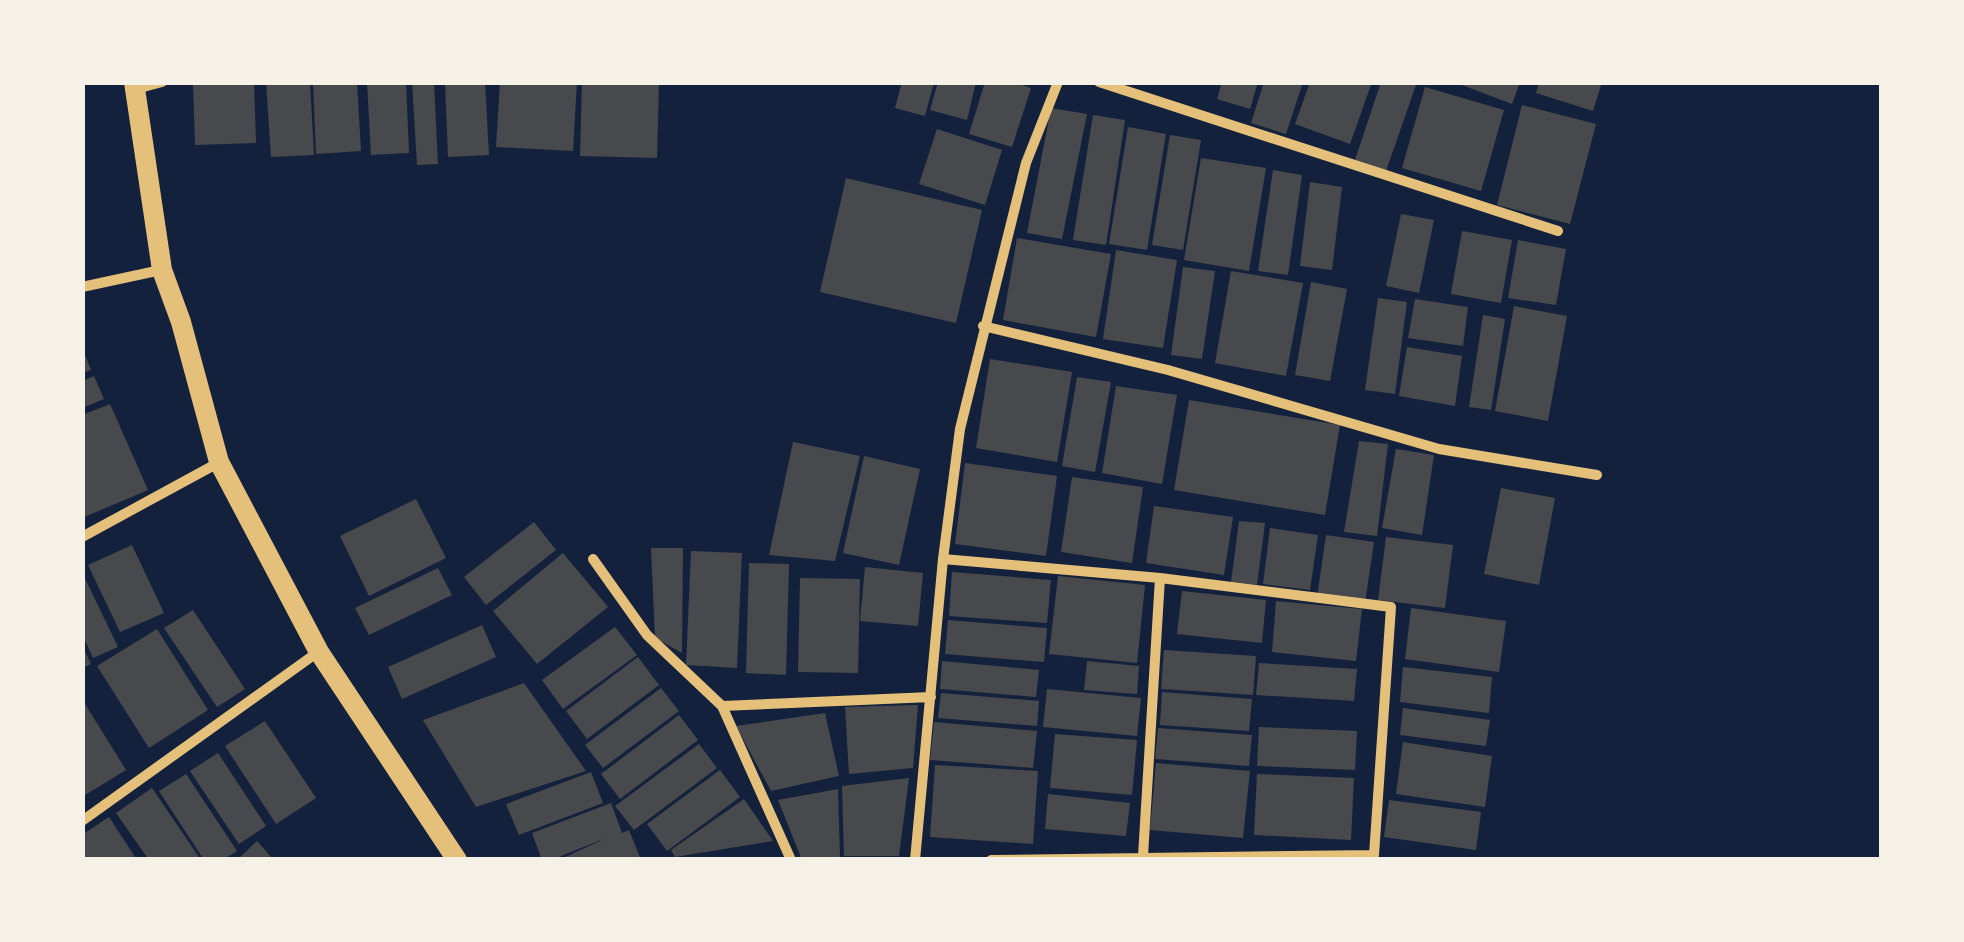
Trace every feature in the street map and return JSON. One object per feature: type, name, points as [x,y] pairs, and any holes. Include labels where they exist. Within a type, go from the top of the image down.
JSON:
[{"type":"main road","points":[[135,86],[162,270],[181,322],[219,462],[319,652],[457,860]]},
{"type":"street","points":[[135,86],[162,82]]},
{"type":"street","points":[[915,860],[960,429],[1026,163],[1058,82]]},
{"type":"street","points":[[1099,82],[1558,231]]},
{"type":"street","points":[[82,287],[162,270]]},
{"type":"street","points":[[983,326],[1168,370],[1439,449],[1598,475]]},
{"type":"street","points":[[82,537],[219,462]]},
{"type":"street","points":[[594,559],[647,635],[722,706],[790,860]]},
{"type":"street","points":[[944,559],[1160,578],[1391,607],[1374,854],[991,860]]},
{"type":"street","points":[[1143,856],[1160,578]]},
{"type":"street","points":[[82,821],[319,652]]},
{"type":"street","points":[[722,706],[930,697]]},
{"type":"building","points":[[254,82],[256,143],[195,145],[193,83]]},
{"type":"building","points":[[266,82],[310,82],[314,155],[271,157]]},
{"type":"building","points":[[313,82],[357,82],[361,151],[316,154]]},
{"type":"building","points":[[367,82],[406,82],[409,153],[371,155]]},
{"type":"building","points":[[412,82],[434,82],[438,164],[417,165]]},
{"type":"building","points":[[445,82],[485,82],[489,155],[448,157]]},
{"type":"building","points":[[500,82],[577,82],[573,151],[496,147]]},
{"type":"building","points":[[582,82],[659,82],[657,158],[580,156]]},
{"type":"building","points":[[902,82],[934,82],[925,116],[895,108]]},
{"type":"building","points":[[938,82],[976,82],[967,120],[930,110]]},
{"type":"building","points":[[985,82],[1014,82],[1031,88],[1012,147],[969,134]]},
{"type":"building","points":[[1222,82],[1258,82],[1250,109],[1217,99]]},
{"type":"building","points":[[1264,82],[1303,82],[1286,134],[1251,123]]},
{"type":"building","points":[[1310,82],[1372,82],[1350,144],[1295,124]]},
{"type":"building","points":[[1381,82],[1417,82],[1386,171],[1355,160]]},
{"type":"building","points":[[1454,82],[1520,82],[1512,104]]},
{"type":"building","points":[[1539,82],[1602,82],[1593,111],[1536,93]]},
{"type":"building","points":[[1425,87],[1504,110],[1481,191],[1402,168]]},
{"type":"building","points":[[1522,105],[1596,124],[1570,224],[1497,205]]},
{"type":"building","points":[[1051,108],[1087,114],[1062,239],[1027,233]]},
{"type":"building","points":[[1093,115],[1125,120],[1106,245],[1073,240]]},
{"type":"building","points":[[1128,127],[1166,134],[1147,250],[1109,244]]},
{"type":"building","points":[[937,129],[1002,150],[985,205],[919,184]]},
{"type":"building","points":[[1170,135],[1201,140],[1183,250],[1152,245]]},
{"type":"building","points":[[1201,158],[1266,168],[1249,271],[1184,260]]},
{"type":"building","points":[[1273,170],[1302,175],[1288,275],[1258,271]]},
{"type":"building","points":[[846,178],[982,210],[956,323],[820,292]]},
{"type":"building","points":[[1310,182],[1342,187],[1332,270],[1300,266]]},
{"type":"building","points":[[1401,214],[1434,220],[1419,293],[1386,286]]},
{"type":"building","points":[[1462,231],[1512,240],[1501,303],[1451,294]]},
{"type":"building","points":[[1017,238],[1111,254],[1096,337],[1003,320]]},
{"type":"building","points":[[1518,240],[1566,249],[1556,305],[1508,298]]},
{"type":"building","points":[[1116,250],[1177,260],[1163,348],[1103,339]]},
{"type":"building","points":[[1183,267],[1215,271],[1202,359],[1171,355]]},
{"type":"building","points":[[1231,271],[1303,283],[1286,376],[1215,363]]},
{"type":"building","points":[[1311,282],[1347,289],[1330,381],[1295,375]]},
{"type":"building","points":[[1378,298],[1407,302],[1395,394],[1365,390]]},
{"type":"building","points":[[1415,299],[1468,307],[1463,346],[1408,338]]},
{"type":"building","points":[[1514,306],[1567,316],[1548,421],[1495,411]]},
{"type":"building","points":[[1483,315],[1505,319],[1491,410],[1469,407]]},
{"type":"building","points":[[82,347],[91,370],[82,373]]},
{"type":"building","points":[[1407,347],[1462,356],[1455,406],[1399,396]]},
{"type":"building","points":[[990,359],[1072,372],[1057,462],[976,448]]},
{"type":"building","points":[[94,376],[104,399],[82,408],[82,381]]},
{"type":"building","points":[[1077,377],[1111,382],[1095,472],[1062,466]]},
{"type":"building","points":[[1116,386],[1177,395],[1162,484],[1102,473]]},
{"type":"building","points":[[1189,400],[1340,425],[1325,515],[1174,490]]},
{"type":"building","points":[[110,404],[148,490],[82,518],[82,415]]},
{"type":"building","points":[[1359,441],[1388,444],[1377,536],[1344,532]]},
{"type":"building","points":[[793,442],[860,456],[835,561],[769,555]]},
{"type":"building","points":[[1396,449],[1434,455],[1422,535],[1382,528]]},
{"type":"building","points":[[864,456],[920,469],[899,565],[843,553]]},
{"type":"building","points":[[965,463],[1057,476],[1046,556],[955,544]]},
{"type":"building","points":[[1072,477],[1143,487],[1132,563],[1061,552]]},
{"type":"building","points":[[1501,488],[1555,498],[1539,585],[1484,574]]},
{"type":"building","points":[[416,499],[446,558],[369,596],[340,536]]},
{"type":"building","points":[[1154,506],[1233,517],[1224,575],[1146,563]]},
{"type":"building","points":[[1239,521],[1265,523],[1257,585],[1231,582]]},
{"type":"building","points":[[534,522],[556,550],[486,605],[464,577]]},
{"type":"building","points":[[1270,528],[1318,535],[1310,590],[1263,584]]},
{"type":"building","points":[[1326,535],[1374,542],[1365,603],[1317,597]]},
{"type":"building","points":[[1386,537],[1453,545],[1445,608],[1378,600]]},
{"type":"building","points":[[132,545],[164,613],[120,632],[88,565]]},
{"type":"building","points":[[651,548],[683,548],[682,653],[655,638]]},
{"type":"building","points":[[691,551],[742,553],[737,668],[686,665]]},
{"type":"building","points":[[563,553],[608,607],[537,664],[493,611]]},
{"type":"building","points":[[749,563],[789,564],[786,675],[746,673]]},
{"type":"building","points":[[865,567],[923,573],[918,626],[860,621]]},
{"type":"building","points":[[438,568],[452,595],[369,635],[355,608]]},
{"type":"building","points":[[82,572],[118,647],[93,658],[82,634]]},
{"type":"building","points":[[952,572],[1051,580],[1047,623],[949,616]]},
{"type":"building","points":[[1058,576],[1145,585],[1137,663],[1049,654]]},
{"type":"building","points":[[800,578],[860,579],[858,673],[798,672]]},
{"type":"building","points":[[1182,591],[1266,600],[1262,643],[1177,634]]},
{"type":"building","points":[[1276,601],[1362,609],[1356,661],[1272,652]]},
{"type":"building","points":[[1411,608],[1506,621],[1499,672],[1405,659]]},
{"type":"building","points":[[193,610],[245,689],[217,707],[164,628]]},
{"type":"building","points":[[948,620],[1047,628],[1044,662],[945,654]]},
{"type":"building","points":[[482,625],[496,657],[402,699],[388,667]]},
{"type":"building","points":[[615,627],[637,655],[563,709],[542,680]]},
{"type":"building","points":[[157,629],[208,710],[149,748],[97,666]]},
{"type":"building","points":[[82,645],[91,664],[82,668]]},
{"type":"building","points":[[1164,650],[1256,656],[1253,695],[1161,689]]},
{"type":"building","points":[[638,657],[659,685],[587,739],[566,711]]},
{"type":"building","points":[[942,661],[1039,670],[1036,697],[940,689]]},
{"type":"building","points":[[1087,661],[1139,666],[1137,694],[1084,690]]},
{"type":"building","points":[[1259,663],[1357,669],[1354,701],[1256,695]]},
{"type":"building","points":[[1403,667],[1492,677],[1489,713],[1400,702]]},
{"type":"building","points":[[524,683],[586,771],[476,807],[423,720]]},
{"type":"building","points":[[661,688],[679,711],[603,768],[585,745]]},
{"type":"building","points":[[1047,689],[1141,698],[1137,736],[1043,727]]},
{"type":"building","points":[[1162,692],[1252,699],[1249,731],[1160,725]]},
{"type":"building","points":[[941,693],[1039,701],[1037,726],[938,718]]},
{"type":"building","points":[[82,699],[126,770],[82,797]]},
{"type":"building","points":[[918,705],[913,768],[849,774],[845,707]]},
{"type":"building","points":[[1403,708],[1490,720],[1486,746],[1400,735]]},
{"type":"building","points":[[825,713],[839,776],[771,791],[736,726]]},
{"type":"building","points":[[679,715],[698,740],[620,799],[601,774]]},
{"type":"building","points":[[265,721],[316,798],[276,824],[225,746]]},
{"type":"building","points":[[934,722],[1037,731],[1033,768],[930,760]]},
{"type":"building","points":[[1259,727],[1357,731],[1355,770],[1257,766]]},
{"type":"building","points":[[1158,728],[1252,735],[1249,766],[1155,759]]},
{"type":"building","points":[[1055,734],[1137,740],[1132,795],[1050,788]]},
{"type":"building","points":[[1403,742],[1492,756],[1485,807],[1396,794]]},
{"type":"building","points":[[699,744],[717,768],[634,830],[615,806]]},
{"type":"building","points":[[218,753],[266,826],[239,844],[190,771]]},
{"type":"building","points":[[1156,763],[1250,771],[1243,838],[1150,830]]},
{"type":"building","points":[[935,765],[1038,771],[1033,844],[930,837]]},
{"type":"building","points":[[720,770],[740,797],[667,851],[647,824]]},
{"type":"building","points":[[591,772],[603,803],[519,835],[506,804]]},
{"type":"building","points":[[186,774],[237,851],[223,860],[204,860],[159,791]]},
{"type":"building","points":[[1257,774],[1354,778],[1351,840],[1254,835]]},
{"type":"building","points":[[909,778],[899,856],[844,856],[842,786]]},
{"type":"building","points":[[152,788],[201,860],[149,860],[116,813]]},
{"type":"building","points":[[838,789],[840,858],[802,860],[778,800]]},
{"type":"building","points":[[1048,794],[1130,803],[1126,836],[1045,829]]},
{"type":"building","points":[[744,799],[773,841],[675,857],[671,850]]},
{"type":"building","points":[[1389,800],[1481,812],[1476,850],[1384,837]]},
{"type":"building","points":[[611,803],[622,833],[629,830],[641,860],[559,860],[606,838],[542,860],[532,833]]},
{"type":"building","points":[[109,817],[137,860],[82,860],[82,835]]},
{"type":"building","points":[[257,841],[274,860],[237,860]]}]
